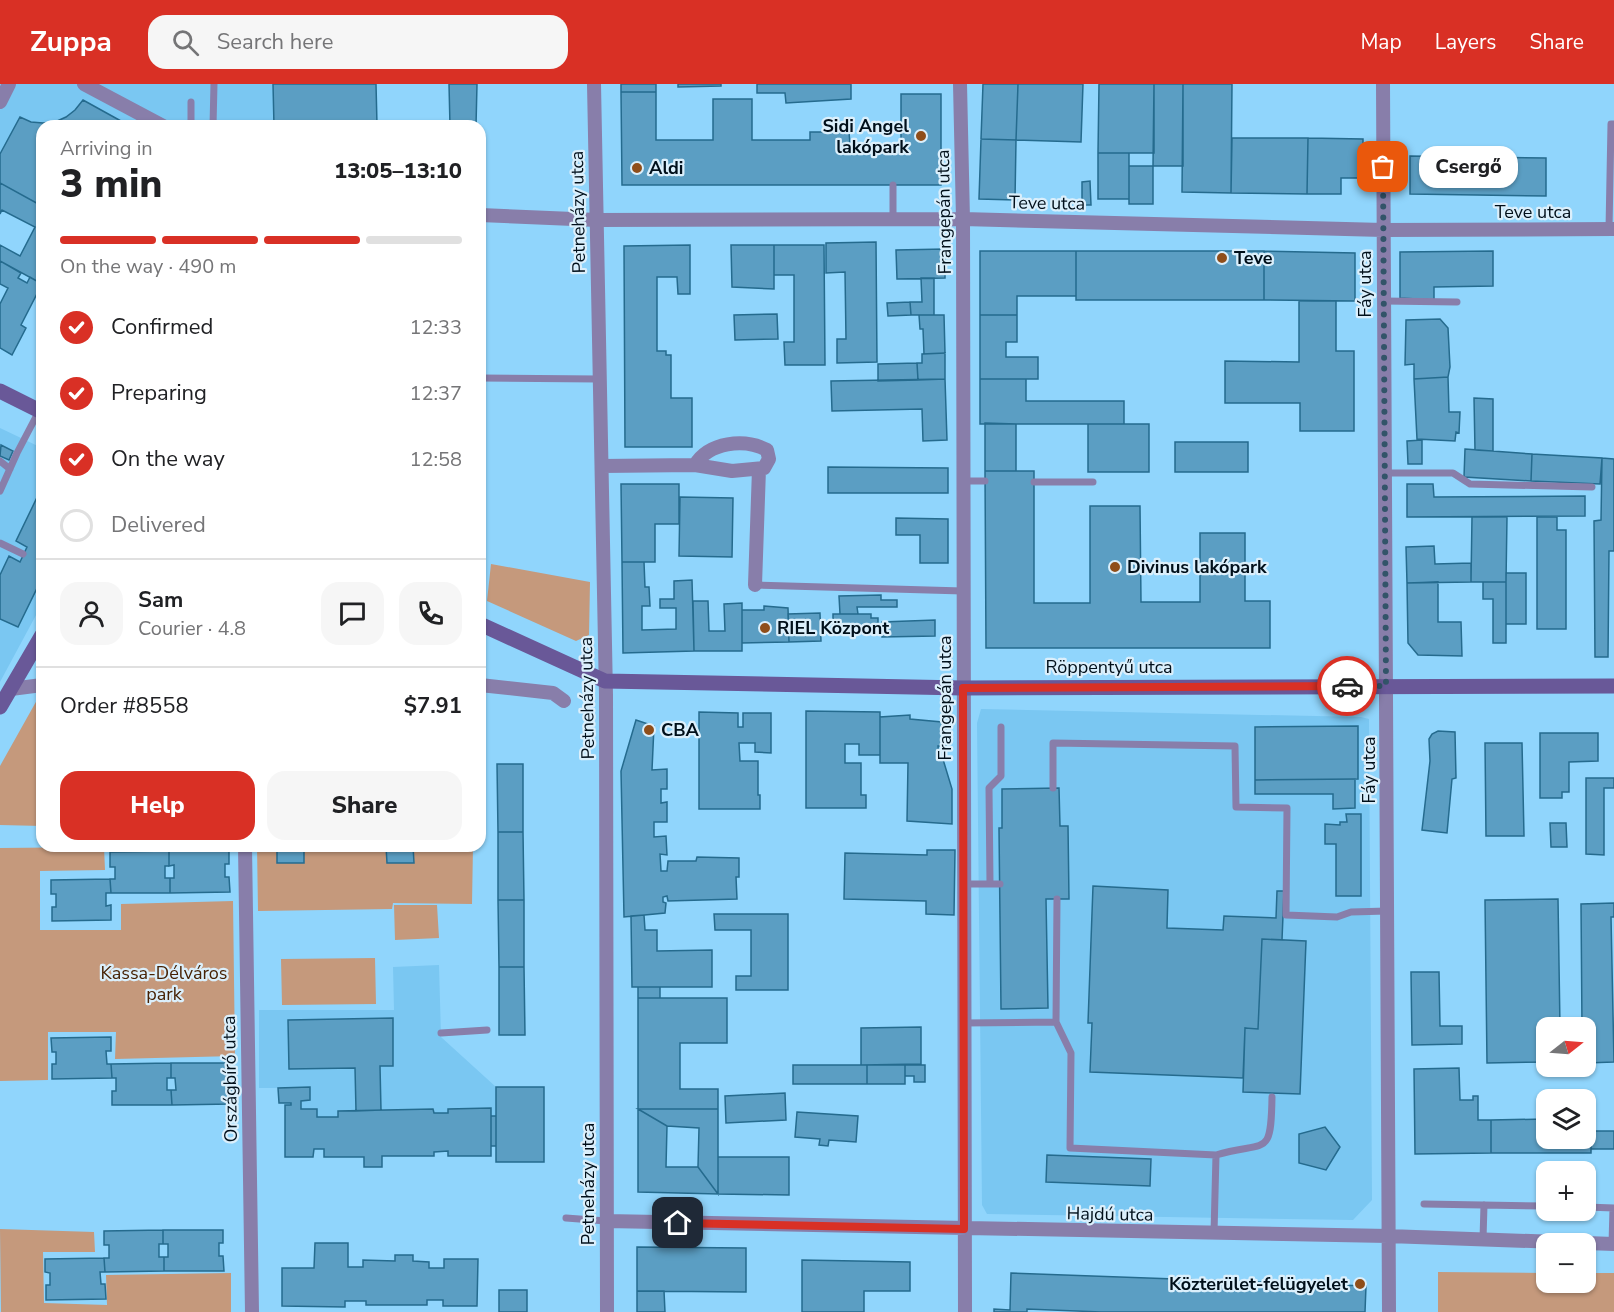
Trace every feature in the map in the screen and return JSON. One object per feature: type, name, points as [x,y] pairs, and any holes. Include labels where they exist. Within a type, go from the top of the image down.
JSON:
[{"type":"street","points":[[0,102],[9,84]]},
{"type":"street","points":[[84,84],[152,120]]},
{"type":"street","name":"Petneházy utca","points":[[594,84],[605,681],[607,1312]]},
{"type":"street","name":"Frangepán utca","points":[[960,84],[963,219],[965,1312]]},
{"type":"street","name":"Fáy utca","points":[[1383,84],[1389,1312]]},
{"type":"street","name":"Teve utca","points":[[486,215],[597,220],[963,219],[1383,230],[1612,229]]},
{"type":"street","points":[[0,390],[36,409]]},
{"type":"street","points":[[602,466],[695,465],[732,471],[759,469],[768,464],[767,450],[747,444],[731,444],[714,448],[702,455],[695,465]]},
{"type":"street","points":[[755,585],[759,469]]},
{"type":"street","points":[[486,627],[605,681]]},
{"type":"street","points":[[0,707],[36,644]]},
{"type":"street","name":"Röppentyű utca","points":[[605,681],[963,688],[1614,686]]},
{"type":"street","points":[[11,688],[36,686]]},
{"type":"street","points":[[486,686],[553,693],[564,701]]},
{"type":"street","name":"Országbíró utca","points":[[244,852],[252,1312]]},
{"type":"street","name":"Hajdú utca","points":[[606,1221],[1388,1236],[1613,1244]]},
{"type":"lane","points":[[213,120],[214,84]]},
{"type":"lane","points":[[191,102],[191,120]]},
{"type":"lane","points":[[1612,229],[1611,124],[1614,124]]},
{"type":"lane","points":[[893,185],[893,219]]},
{"type":"lane","points":[[1384,301],[1457,302]]},
{"type":"lane","points":[[486,378],[598,379]]},
{"type":"lane","points":[[0,490],[36,421]]},
{"type":"lane","points":[[0,460],[10,469]]},
{"type":"lane","points":[[1385,473],[1453,473],[1470,484],[1592,487]]},
{"type":"lane","points":[[963,481],[985,481]]},
{"type":"lane","points":[[1034,482],[1093,482]]},
{"type":"lane","points":[[0,543],[24,554]]},
{"type":"lane","points":[[755,585],[963,591]]},
{"type":"lane","points":[[990,884],[989,788],[1001,776],[1001,727]]},
{"type":"lane","points":[[1053,788],[1053,743],[1235,746],[1236,807],[1287,808],[1286,915],[1338,917],[1351,912],[1387,911]]},
{"type":"lane","points":[[963,884],[1000,884]]},
{"type":"lane","points":[[1057,899],[1056,1022],[1071,1053],[1070,1148],[1216,1155],[1239,1148],[1257,1148],[1264,1144],[1272,1130],[1272,1098]]},
{"type":"lane","points":[[963,1023],[1056,1022]]},
{"type":"lane","points":[[441,1033],[488,1030]]},
{"type":"lane","points":[[1214,1234],[1216,1155]]},
{"type":"lane","points":[[1424,1204],[1536,1206]]},
{"type":"lane","points":[[1483,1239],[1484,1205]]},
{"type":"lane","points":[[1596,1207],[1614,1208],[1613,1244]]},
{"type":"lane","points":[[566,1218],[606,1221]]},
{"type":"shaded area","points":[[0,84],[371,84],[350,120],[36,120],[36,134],[0,183]]},
{"type":"shaded area","points":[[0,428],[36,445],[36,615],[0,682]]},
{"type":"shaded area","points":[[981,709],[1369,719],[1372,1200],[1353,1220],[987,1214],[982,1205],[977,723]]},
{"type":"shaded area","points":[[439,965],[441,1037],[496,1087],[544,1087],[544,1162],[496,1162],[496,1146],[491,1146],[491,1156],[448,1156],[447,1151],[434,1152],[434,1156],[382,1156],[382,1167],[364,1167],[363,1157],[324,1157],[324,1149],[314,1149],[313,1157],[285,1157],[285,1105],[291,1103],[279,1103],[278,1088],[259,1088],[259,1010],[394,1010],[393,967]]},
{"type":"green space","points":[[491,564],[590,582],[589,635],[576,641],[487,601]]},
{"type":"green space","points":[[36,702],[36,826],[0,825],[0,766]]},
{"type":"green space","name":"Kassa-Délváros park","points":[[0,848],[36,848],[36,852],[104,852],[105,870],[40,871],[40,930],[121,930],[121,904],[233,901],[235,1056],[115,1059],[116,1032],[48,1032],[48,1080],[0,1081]]},
{"type":"green space","points":[[257,852],[473,852],[472,904],[393,903],[392,909],[258,911]]},
{"type":"green space","points":[[394,905],[437,905],[439,938],[395,940]]},
{"type":"green space","points":[[375,958],[376,1004],[282,1005],[281,959]]},
{"type":"green space","points":[[0,1229],[94,1232],[95,1252],[43,1252],[44,1303],[107,1305],[106,1275],[231,1273],[231,1312],[1,1312]]},
{"type":"green space","points":[[1438,1272],[1536,1273],[1536,1293],[1596,1293],[1596,1273],[1614,1273],[1614,1312],[1438,1312]]},
{"type":"building","points":[[273,84],[376,84],[377,120],[274,120]]},
{"type":"building","points":[[449,84],[477,84],[476,120],[450,120]]},
{"type":"building","points":[[621,84],[656,84],[656,92],[621,92]]},
{"type":"building","points":[[678,84],[721,84],[721,86],[678,87]]},
{"type":"building","points":[[757,84],[851,84],[851,99],[786,103],[785,93],[757,93]]},
{"type":"building","points":[[983,84],[1018,84],[1016,140],[981,139]]},
{"type":"building","points":[[1018,84],[1083,84],[1081,142],[1016,140]]},
{"type":"building","points":[[1099,84],[1154,84],[1154,153],[1098,153]]},
{"type":"building","points":[[1154,84],[1183,84],[1183,166],[1153,166]]},
{"type":"building","points":[[1183,84],[1232,84],[1231,193],[1182,192]]},
{"type":"building","name":"Sidi Angel lakópark","points":[[621,92],[656,92],[656,140],[713,140],[713,99],[752,99],[752,140],[810,140],[810,132],[849,132],[850,144],[901,144],[901,94],[941,94],[941,185],[622,185]]},
{"type":"building","points":[[83,100],[119,120],[59,120],[75,110]]},
{"type":"building","points":[[20,117],[36,122],[36,203],[0,183],[0,154]]},
{"type":"building","points":[[1232,138],[1308,138],[1307,194],[1231,193]]},
{"type":"building","points":[[1308,138],[1363,139],[1363,178],[1341,178],[1341,194],[1307,194]]},
{"type":"building","points":[[981,139],[1016,140],[1015,200],[979,199]]},
{"type":"building","points":[[1098,153],[1129,153],[1129,199],[1098,199]]},
{"type":"building","points":[[1410,156],[1546,158],[1546,196],[1410,194]]},
{"type":"building","points":[[1129,166],[1153,166],[1153,204],[1129,204]]},
{"type":"building","points":[[1090,181],[1091,205],[1082,205],[1082,182]]},
{"type":"building","points":[[0,183],[36,203],[36,281],[0,261],[0,245],[20,256],[35,227],[2,210],[0,214]]},
{"type":"building","points":[[876,242],[877,362],[837,363],[837,339],[846,339],[845,272],[826,273],[826,243]]},
{"type":"building","points":[[690,245],[690,294],[678,294],[677,277],[657,277],[657,351],[666,351],[666,355],[671,355],[671,398],[692,398],[692,447],[625,447],[624,246]]},
{"type":"building","points":[[731,245],[774,245],[774,289],[732,287]]},
{"type":"building","points":[[774,245],[824,245],[825,365],[785,365],[784,342],[794,342],[794,275],[774,275]]},
{"type":"building","points":[[945,249],[945,278],[897,279],[896,250]]},
{"type":"building","points":[[980,251],[1076,251],[1076,296],[1017,296],[1017,315],[980,315]]},
{"type":"building","points":[[1076,251],[1264,251],[1264,300],[1076,300]]},
{"type":"building","points":[[1264,251],[1355,253],[1355,301],[1264,300]]},
{"type":"building","points":[[1493,251],[1493,286],[1434,287],[1434,300],[1400,298],[1400,252]]},
{"type":"building","points":[[0,261],[21,273],[18,278],[27,283],[30,277],[36,280],[36,296],[21,325],[26,328],[12,355],[0,348],[0,304],[8,288],[0,284]]},
{"type":"building","points":[[921,278],[934,278],[934,315],[911,315],[910,302],[922,302]]},
{"type":"building","points":[[1299,301],[1336,301],[1336,351],[1354,351],[1354,431],[1300,431],[1300,403],[1225,403],[1225,361],[1299,362]]},
{"type":"building","points":[[910,302],[911,315],[888,316],[887,303]]},
{"type":"building","points":[[777,314],[778,339],[735,340],[734,315]]},
{"type":"building","points":[[919,315],[944,315],[945,353],[924,354],[923,329],[920,329]]},
{"type":"building","points":[[980,315],[1017,315],[1017,342],[1006,342],[1006,357],[1038,357],[1038,379],[980,379]]},
{"type":"building","points":[[1440,319],[1448,328],[1450,367],[1448,377],[1414,379],[1414,364],[1405,365],[1406,320]]},
{"type":"building","points":[[945,353],[945,379],[918,380],[917,363],[922,363],[922,354]]},
{"type":"building","points":[[917,363],[918,380],[878,381],[878,364]]},
{"type":"building","points":[[1448,377],[1449,412],[1460,412],[1459,433],[1456,432],[1455,441],[1417,439],[1414,379]]},
{"type":"building","points":[[945,379],[947,440],[923,441],[922,409],[832,411],[831,381]]},
{"type":"building","points":[[980,379],[1026,379],[1026,401],[1124,401],[1124,424],[980,424]]},
{"type":"building","points":[[1474,398],[1493,399],[1493,451],[1475,450]]},
{"type":"building","points":[[985,423],[1016,424],[1016,471],[985,471]]},
{"type":"building","points":[[1088,424],[1149,424],[1149,472],[1088,472]]},
{"type":"building","points":[[1422,440],[1422,464],[1408,464],[1407,441]]},
{"type":"building","points":[[1175,442],[1248,442],[1248,472],[1175,472]]},
{"type":"building","points":[[1,445],[13,451],[9,460],[0,456]]},
{"type":"building","points":[[1465,449],[1532,454],[1531,481],[1464,477]]},
{"type":"building","points":[[1532,454],[1602,458],[1600,484],[1531,481]]},
{"type":"building","points":[[1602,458],[1614,459],[1614,551],[1609,551],[1608,657],[1595,657],[1594,521],[1601,520]]},
{"type":"building","points":[[828,467],[948,468],[948,493],[828,493]]},
{"type":"building","name":"Divinus lakópark","points":[[985,471],[1034,471],[1034,603],[1090,603],[1090,506],[1140,506],[1141,602],[1200,602],[1200,533],[1245,533],[1245,601],[1270,601],[1270,648],[986,648]]},
{"type":"building","points":[[621,484],[679,484],[679,524],[655,524],[655,562],[622,562]]},
{"type":"building","points":[[1407,484],[1433,484],[1434,497],[1585,496],[1585,516],[1407,517]]},
{"type":"building","points":[[680,497],[733,498],[732,557],[679,556]]},
{"type":"building","points":[[36,499],[36,590],[18,627],[0,619],[0,575],[9,556],[20,562],[27,547],[16,541]]},
{"type":"building","points":[[1472,517],[1507,517],[1506,582],[1471,582]]},
{"type":"building","points":[[1537,517],[1557,517],[1557,530],[1566,530],[1566,629],[1537,629]]},
{"type":"building","points":[[896,518],[948,519],[948,563],[920,563],[920,535],[896,535]]},
{"type":"building","points":[[1434,546],[1435,564],[1471,563],[1471,582],[1407,583],[1406,547]]},
{"type":"building","points":[[622,562],[644,562],[645,587],[649,587],[650,606],[642,606],[642,630],[676,629],[676,608],[660,608],[660,599],[674,599],[674,581],[692,580],[694,651],[623,653]]},
{"type":"building","points":[[1506,573],[1526,573],[1526,624],[1506,624]]},
{"type":"building","points":[[1438,582],[1438,622],[1461,622],[1462,656],[1418,655],[1408,643],[1407,583]]},
{"type":"building","points":[[1483,582],[1506,582],[1506,643],[1493,643],[1493,599],[1483,599]]},
{"type":"building","points":[[881,595],[881,600],[897,600],[897,607],[857,607],[858,614],[840,614],[839,596]]},
{"type":"building","points":[[693,601],[708,601],[709,631],[725,631],[724,604],[742,603],[742,651],[694,651]]},
{"type":"building","name":"RIEL Központ","points":[[764,606],[788,608],[789,642],[742,643],[742,610],[764,610]]},
{"type":"building","points":[[820,613],[821,641],[789,642],[788,614]]},
{"type":"building","points":[[833,614],[871,614],[871,618],[878,618],[878,627],[833,627]]},
{"type":"building","points":[[935,620],[935,636],[882,637],[882,622]]},
{"type":"building","points":[[806,711],[880,712],[880,755],[859,755],[859,744],[845,744],[845,763],[861,763],[861,795],[866,795],[866,808],[806,808]]},
{"type":"building","points":[[699,712],[738,713],[738,727],[743,727],[743,713],[771,713],[771,753],[755,752],[755,743],[739,743],[740,761],[758,761],[760,809],[699,809]]},
{"type":"building","points":[[910,715],[910,719],[942,722],[946,729],[946,746],[938,746],[939,757],[942,756],[952,789],[952,824],[907,821],[908,763],[880,763],[880,717]]},
{"type":"building","points":[[636,720],[654,726],[652,770],[667,769],[667,789],[661,789],[661,803],[667,802],[667,822],[654,822],[654,837],[666,836],[667,855],[660,854],[661,871],[667,871],[668,861],[696,861],[697,857],[739,858],[739,877],[736,877],[737,899],[668,901],[667,896],[663,897],[663,902],[666,903],[665,913],[624,917],[621,771]]},
{"type":"building","points":[[1358,726],[1358,779],[1255,780],[1255,727]]},
{"type":"building","points":[[1438,731],[1455,732],[1456,778],[1452,779],[1447,833],[1422,830],[1430,761],[1429,739]]},
{"type":"building","points":[[1540,733],[1598,733],[1598,761],[1569,762],[1569,792],[1562,792],[1562,798],[1540,798]]},
{"type":"building","points":[[1485,743],[1522,743],[1524,836],[1486,836]]},
{"type":"building","points":[[497,764],[523,764],[523,832],[498,832]]},
{"type":"building","points":[[1586,778],[1614,778],[1614,788],[1604,788],[1604,855],[1586,854]]},
{"type":"building","points":[[1355,779],[1355,808],[1333,809],[1333,794],[1255,794],[1255,780]]},
{"type":"building","points":[[1059,788],[1060,826],[1068,826],[1069,899],[1046,899],[1048,1008],[1001,1009],[999,828],[1002,828],[1002,789]]},
{"type":"building","points":[[1346,814],[1361,814],[1361,896],[1336,896],[1336,844],[1325,844],[1325,824],[1340,825],[1340,822],[1347,822]]},
{"type":"building","points":[[1550,823],[1566,823],[1567,847],[1551,847]]},
{"type":"building","points":[[498,832],[523,832],[524,900],[498,900]]},
{"type":"building","points":[[927,850],[955,850],[954,915],[926,914],[926,901],[844,899],[845,853],[927,855]]},
{"type":"building","points":[[110,852],[169,852],[169,866],[165,866],[165,878],[170,878],[170,893],[111,893],[110,879],[115,879],[115,867],[110,867]]},
{"type":"building","points":[[169,852],[229,852],[229,864],[225,864],[225,877],[229,877],[230,892],[170,893],[170,878],[174,878],[174,865],[169,866]]},
{"type":"building","points":[[277,852],[304,852],[304,863],[277,863]]},
{"type":"building","points":[[386,852],[413,852],[414,863],[387,863]]},
{"type":"building","points":[[110,879],[111,893],[106,893],[106,906],[111,905],[111,920],[52,921],[52,907],[56,907],[56,894],[51,894],[51,880]]},
{"type":"building","points":[[1093,886],[1168,890],[1167,928],[1223,930],[1224,916],[1276,918],[1277,891],[1284,891],[1282,940],[1262,939],[1258,1029],[1245,1028],[1243,1078],[1090,1072],[1092,1023],[1088,1023]]},
{"type":"building","points":[[1558,899],[1560,1017],[1536,1017],[1536,1062],[1487,1063],[1485,900]]},
{"type":"building","points":[[498,900],[524,900],[524,967],[499,967]]},
{"type":"building","points":[[1614,903],[1614,917],[1611,917],[1614,1062],[1596,1063],[1596,1017],[1582,1017],[1581,904]]},
{"type":"building","points":[[714,914],[788,914],[788,990],[736,990],[736,976],[751,976],[751,930],[715,930]]},
{"type":"building","points":[[644,915],[645,930],[657,930],[657,951],[712,950],[712,987],[632,987],[631,916]]},
{"type":"building","points":[[1262,939],[1306,941],[1300,1094],[1243,1092],[1245,1028],[1258,1029]]},
{"type":"building","points":[[499,967],[524,967],[525,1035],[499,1035]]},
{"type":"building","points":[[1411,972],[1439,972],[1440,1026],[1462,1026],[1462,1044],[1412,1045]]},
{"type":"building","points":[[638,987],[660,987],[660,998],[638,998]]},
{"type":"building","points":[[638,998],[727,998],[727,1043],[680,1043],[680,1089],[718,1089],[718,1109],[638,1109]]},
{"type":"building","points":[[393,1018],[393,1066],[380,1066],[381,1110],[356,1111],[355,1068],[289,1069],[288,1020]]},
{"type":"building","points":[[921,1027],[921,1064],[861,1065],[861,1028]]},
{"type":"building","points":[[111,1037],[111,1051],[106,1051],[107,1064],[111,1064],[112,1078],[52,1079],[52,1064],[56,1064],[56,1052],[52,1052],[51,1038]]},
{"type":"building","points":[[171,1063],[171,1078],[167,1078],[167,1090],[171,1090],[172,1105],[112,1105],[112,1091],[116,1091],[116,1078],[112,1078],[111,1064]]},
{"type":"building","points":[[171,1063],[230,1063],[230,1077],[226,1077],[226,1089],[231,1089],[231,1104],[172,1105],[171,1090],[176,1090],[175,1078],[171,1078]]},
{"type":"building","points":[[793,1065],[867,1065],[867,1084],[793,1084]]},
{"type":"building","points":[[867,1065],[905,1065],[905,1084],[867,1084]]},
{"type":"building","points":[[905,1065],[925,1065],[925,1082],[914,1082],[914,1076],[905,1076]]},
{"type":"building","points":[[1459,1068],[1460,1100],[1473,1100],[1473,1096],[1478,1096],[1478,1120],[1491,1120],[1491,1153],[1415,1154],[1414,1069]]},
{"type":"building","points":[[310,1087],[310,1100],[301,1101],[301,1109],[317,1109],[317,1117],[338,1117],[338,1111],[433,1109],[434,1113],[448,1113],[448,1109],[491,1108],[491,1156],[448,1156],[448,1151],[434,1152],[434,1156],[382,1156],[382,1167],[364,1167],[364,1157],[324,1157],[324,1149],[314,1149],[313,1157],[285,1157],[285,1105],[291,1105],[291,1103],[279,1103],[278,1088]]},
{"type":"building","points":[[496,1087],[544,1087],[544,1162],[496,1162]]},
{"type":"building","points":[[785,1093],[786,1120],[726,1123],[725,1096]]},
{"type":"building","points":[[638,1109],[667,1126],[666,1167],[698,1167],[718,1194],[638,1192]]},
{"type":"building","points":[[638,1109],[718,1109],[718,1194],[698,1167],[699,1128],[667,1126]]},
{"type":"building","points":[[797,1112],[858,1116],[856,1142],[829,1140],[828,1146],[819,1145],[820,1139],[795,1137]]},
{"type":"building","points":[[491,1116],[496,1116],[496,1146],[491,1146]]},
{"type":"building","points":[[1536,1119],[1536,1149],[1591,1149],[1591,1153],[1491,1153],[1491,1120]]},
{"type":"building","points":[[1325,1127],[1340,1147],[1326,1170],[1299,1163],[1299,1134]]},
{"type":"building","points":[[1596,1131],[1614,1131],[1614,1149],[1596,1149]]},
{"type":"building","points":[[1047,1155],[1151,1159],[1150,1186],[1046,1182]]},
{"type":"building","points":[[718,1157],[789,1157],[789,1195],[718,1194]]},
{"type":"building","points":[[163,1230],[223,1230],[223,1243],[219,1243],[219,1256],[223,1256],[224,1271],[164,1271],[164,1257],[168,1257],[168,1244],[163,1244]]},
{"type":"building","points":[[163,1230],[163,1244],[159,1244],[159,1257],[164,1257],[164,1271],[105,1272],[104,1258],[109,1258],[109,1245],[104,1245],[104,1231]]},
{"type":"building","points":[[315,1243],[348,1243],[348,1267],[363,1267],[363,1260],[395,1261],[395,1255],[413,1255],[413,1261],[429,1262],[429,1268],[444,1268],[444,1259],[478,1259],[477,1306],[443,1306],[443,1300],[427,1300],[427,1305],[366,1305],[366,1301],[345,1301],[345,1307],[282,1306],[282,1268],[314,1268]]},
{"type":"building","points":[[637,1247],[746,1248],[746,1292],[637,1291]]},
{"type":"building","points":[[104,1258],[105,1272],[100,1272],[101,1284],[105,1284],[106,1299],[46,1300],[46,1285],[50,1285],[50,1273],[45,1272],[45,1259]]},
{"type":"building","points":[[802,1260],[910,1262],[910,1291],[864,1291],[864,1312],[802,1312]]},
{"type":"building","points":[[1011,1273],[1366,1286],[1365,1312],[1101,1312],[1027,1309],[1027,1312],[994,1312],[994,1309],[1010,1310]]},
{"type":"building","points":[[499,1290],[527,1290],[527,1312],[499,1312]]},
{"type":"building","points":[[637,1291],[664,1291],[665,1312],[637,1312]]},
{"type":"way so far","points":[[1347,686],[1386,686],[1383,167]]},
{"type":"place","name":"Sidi Angel lakópark","points":[[921,136]]},
{"type":"place","name":"Csergő","points":[[1383,167]]},
{"type":"place","name":"Aldi","points":[[637,168]]},
{"type":"place","name":"Teve","points":[[1222,258]]},
{"type":"place","name":"Divinus lakópark","points":[[1115,567]]},
{"type":"place","name":"RIEL Központ","points":[[765,628]]},
{"type":"place","name":"CBA","points":[[649,730]]},
{"type":"place","name":"Közterület-felügyelet","points":[[1360,1284]]},
{"type":"route","points":[[678,1223],[964,1229],[963,688],[1347,686]]}]
